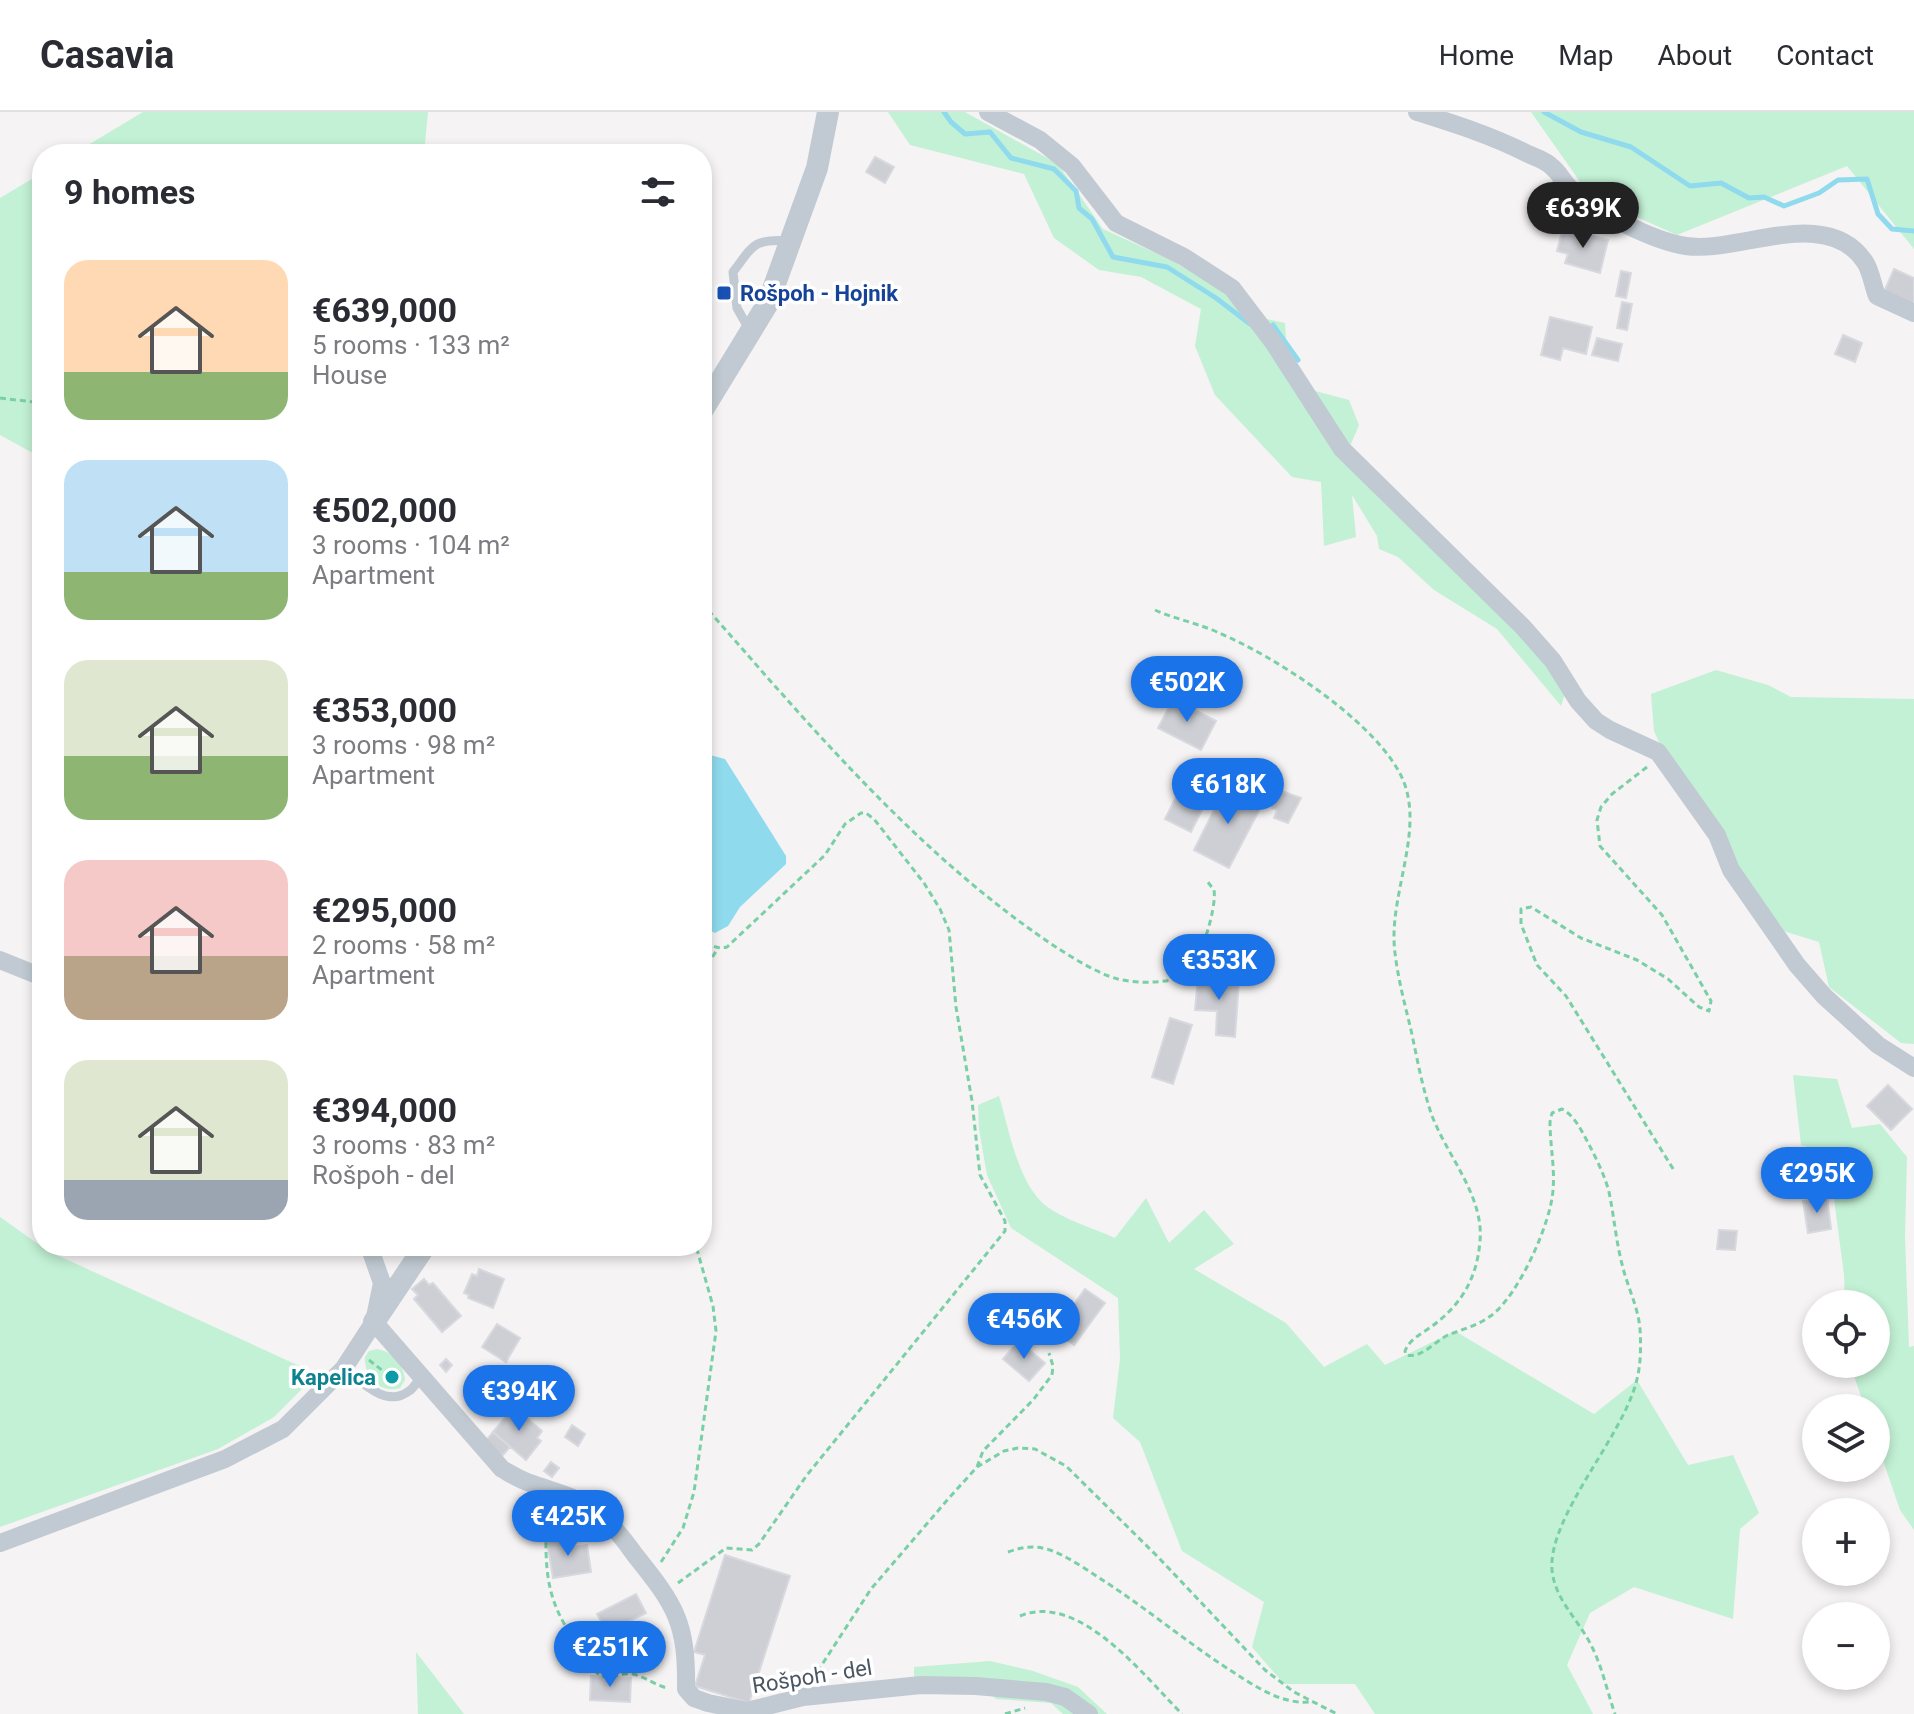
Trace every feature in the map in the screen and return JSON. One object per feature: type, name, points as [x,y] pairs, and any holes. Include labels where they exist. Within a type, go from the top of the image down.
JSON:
[{"type":"street","points":[[712,394],[768,303],[817,168],[828,112]]},
{"type":"street","points":[[988,112],[1040,140],[1072,166],[1116,223],[1184,257],[1232,288],[1273,342],[1342,449],[1523,627],[1553,661],[1578,701],[1596,721],[1658,752],[1717,835],[1731,870],[1797,965],[1824,996],[1878,1045],[1914,1068]]},
{"type":"street","points":[[1417,112],[1490,135],[1552,166],[1571,190],[1616,219],[1664,241],[1688,247],[1764,236],[1818,234],[1836,239],[1850,247],[1866,263],[1877,296],[1914,313]]},
{"type":"street","points":[[0,960],[32,973]]},
{"type":"street","points":[[373,1256],[382,1283],[374,1322]]},
{"type":"street","points":[[0,1543],[225,1459],[283,1429],[344,1368],[418,1256]]},
{"type":"street","points":[[374,1322],[502,1469],[528,1483],[563,1494],[592,1508],[616,1531],[653,1575],[674,1608],[686,1648],[686,1689]]},
{"type":"street","name":"Rošpoh - del","points":[[686,1689],[694,1698],[747,1711],[803,1697],[921,1685],[976,1686],[1046,1692],[1065,1697],[1089,1714]]},
{"type":"lane","points":[[750,331],[737,308],[733,272],[755,244],[767,239],[792,241]]},
{"type":"lane","points":[[344,1368],[370,1390],[387,1397],[408,1392],[423,1376]]},
{"type":"path","points":[[0,398],[32,402]]},
{"type":"path","points":[[1155,610],[1246,645],[1306,681],[1339,707],[1386,752],[1406,786],[1410,827],[1393,919],[1395,955],[1428,1104],[1472,1198],[1480,1229],[1476,1262],[1463,1298],[1445,1317],[1412,1340],[1407,1346],[1406,1355],[1419,1355],[1439,1340],[1489,1317],[1513,1291],[1550,1209],[1554,1187],[1552,1113],[1562,1109],[1569,1113],[1603,1175],[1609,1191],[1618,1252],[1640,1326],[1636,1383],[1619,1422],[1561,1527],[1554,1547],[1552,1570],[1564,1605],[1593,1648],[1615,1714]]},
{"type":"path","points":[[712,615],[788,702],[922,840],[994,903],[1061,951],[1116,979],[1157,982],[1185,977],[1197,960],[1213,910],[1214,890],[1207,881]]},
{"type":"path","points":[[1658,752],[1647,768],[1612,794],[1601,807],[1597,833],[1600,846],[1662,915],[1711,1001],[1709,1011],[1699,1007],[1668,979],[1637,960],[1581,938],[1531,907],[1521,909],[1521,924],[1537,965],[1566,996],[1675,1172]]},
{"type":"path","points":[[665,1593],[726,1548],[752,1550],[759,1544],[807,1475],[1005,1231],[1005,1221],[980,1175],[972,1101],[956,1007],[949,930],[924,883],[874,819],[866,813],[845,824],[825,855],[757,920],[727,947],[712,945]]},
{"type":"path","points":[[712,958],[718,948]]},
{"type":"path","points":[[653,1575],[683,1528],[694,1492],[699,1459],[716,1331],[713,1306],[699,1256]]},
{"type":"path","points":[[356,1350],[388,1375]]},
{"type":"path","points":[[977,1467],[983,1451],[1033,1400],[1052,1375],[1049,1353]]},
{"type":"path","points":[[803,1697],[871,1589],[977,1467],[1004,1451],[1018,1448],[1035,1449],[1066,1466],[1226,1628],[1252,1659],[1277,1681],[1337,1714]]},
{"type":"path","points":[[546,1532],[547,1582],[553,1602],[573,1640],[595,1670],[604,1676],[633,1674],[662,1687],[678,1691],[686,1689]]},
{"type":"path","points":[[1008,1552],[1035,1547],[1066,1558],[1131,1598],[1255,1686],[1287,1700],[1313,1702]]},
{"type":"path","points":[[1020,1616],[1044,1610],[1073,1617],[1114,1647],[1182,1714]]},
{"type":"green space","points":[[143,112],[428,112],[425,144],[90,144]]},
{"type":"green space","points":[[888,112],[965,112],[1058,164],[1103,229],[1171,260],[1233,297],[1244,314],[1285,323],[1289,384],[1349,400],[1359,425],[1345,458],[1544,657],[1566,691],[1561,706],[1497,629],[1434,590],[1398,557],[1379,549],[1377,536],[1352,495],[1356,537],[1324,546],[1321,482],[1292,477],[1215,395],[1195,346],[1201,309],[1141,277],[1099,270],[1054,238],[1024,174],[910,145]]},
{"type":"green space","points":[[1531,112],[1914,112],[1914,249],[1847,166],[1677,235],[1590,196]]},
{"type":"green space","points":[[32,179],[32,453],[0,435],[0,198]]},
{"type":"green space","points":[[1716,670],[1768,685],[1791,697],[1914,699],[1914,1044],[1901,1043],[1829,987],[1819,942],[1780,930],[1686,803],[1654,731],[1651,694]]},
{"type":"green space","points":[[1793,1075],[1837,1079],[1852,1128],[1880,1124],[1907,1157],[1905,1236],[1909,1347],[1914,1346],[1914,1530],[1900,1510],[1890,1481],[1890,1394],[1860,1394],[1855,1378],[1890,1378],[1890,1290],[1845,1290],[1828,1153],[1801,1145]]},
{"type":"green space","points":[[999,1096],[1021,1170],[1036,1196],[1046,1206],[1070,1220],[1115,1238],[1146,1198],[1169,1243],[1204,1210],[1234,1244],[1194,1269],[1286,1323],[1324,1367],[1367,1344],[1385,1365],[1455,1331],[1594,1414],[1637,1380],[1688,1465],[1733,1455],[1759,1513],[1740,1529],[1733,1619],[1634,1587],[1590,1613],[1567,1665],[1593,1714],[1375,1714],[1355,1684],[1284,1684],[1252,1647],[1264,1602],[1182,1551],[1140,1442],[1113,1418],[1120,1359],[1118,1298],[1011,1228],[987,1175],[979,1129],[978,1105]]},
{"type":"green space","points":[[0,1217],[32,1240],[32,1256],[59,1256],[317,1374],[274,1417],[218,1449],[0,1527]]},
{"type":"green space","points":[[377,1349],[393,1356],[400,1364],[405,1380],[400,1388],[380,1386],[370,1377],[365,1357],[369,1351]]},
{"type":"green space","points":[[416,1652],[464,1714],[418,1714]]},
{"type":"green space","points":[[990,1661],[1033,1671],[1078,1687],[1107,1714],[1063,1714],[1051,1703],[996,1699],[979,1684],[914,1682],[914,1667]]},
{"type":"water","points":[[712,756],[725,759],[786,856],[786,864],[740,907],[728,926],[712,932]]},
{"type":"building","points":[[875,157],[894,167],[885,183],[866,172]]},
{"type":"building","points":[[1563,228],[1608,240],[1600,273],[1565,263],[1568,254],[1557,251]]},
{"type":"building","points":[[1894,269],[1914,278],[1914,307],[1883,294]]},
{"type":"building","points":[[1621,271],[1631,273],[1626,298],[1616,296]]},
{"type":"building","points":[[1622,302],[1632,304],[1627,330],[1617,328]]},
{"type":"building","points":[[1550,317],[1592,327],[1586,354],[1563,348],[1560,360],[1541,355]]},
{"type":"building","points":[[1843,335],[1862,343],[1855,362],[1835,354]]},
{"type":"building","points":[[1597,338],[1622,344],[1618,361],[1592,355]]},
{"type":"building","points":[[1173,699],[1216,721],[1201,750],[1158,728]]},
{"type":"building","points":[[1189,771],[1215,784],[1191,832],[1165,819]]},
{"type":"building","points":[[1227,784],[1263,803],[1229,868],[1194,850]]},
{"type":"building","points":[[1279,790],[1301,798],[1288,823],[1274,818],[1277,810],[1272,808]]},
{"type":"building","points":[[1198,977],[1239,980],[1235,1037],[1216,1035],[1217,1011],[1195,1010]]},
{"type":"building","points":[[1170,1018],[1192,1025],[1173,1084],[1152,1077]]},
{"type":"building","points":[[1888,1085],[1912,1109],[1891,1130],[1867,1106]]},
{"type":"building","points":[[1827,1197],[1831,1229],[1808,1233],[1803,1201]]},
{"type":"building","points":[[1719,1230],[1737,1231],[1735,1250],[1717,1249]]},
{"type":"building","points":[[479,1269],[504,1279],[493,1308],[468,1298],[469,1295],[464,1293],[472,1274],[477,1276]]},
{"type":"building","points":[[424,1279],[429,1285],[433,1283],[461,1316],[442,1332],[414,1299],[418,1295],[412,1289]]},
{"type":"building","points":[[1085,1289],[1105,1303],[1074,1345],[1055,1331]]},
{"type":"building","points":[[497,1324],[520,1338],[506,1362],[482,1347]]},
{"type":"building","points":[[1019,1341],[1045,1363],[1029,1381],[1003,1359]]},
{"type":"building","points":[[446,1359],[452,1365],[446,1372],[440,1365]]},
{"type":"building","name":"Kapelica","points":[[391,1372],[398,1377],[394,1383],[387,1377]]},
{"type":"building","points":[[514,1407],[542,1431],[537,1438],[541,1441],[526,1460],[493,1432]]},
{"type":"building","points":[[572,1425],[585,1434],[578,1446],[565,1437]]},
{"type":"building","points":[[493,1432],[510,1447],[502,1456],[485,1442]]},
{"type":"building","points":[[551,1462],[559,1468],[552,1477],[544,1471]]},
{"type":"building","points":[[571,1538],[572,1547],[587,1545],[591,1572],[553,1578],[547,1541]]},
{"type":"building","points":[[725,1555],[790,1576],[749,1703],[695,1686],[705,1655],[694,1652]]},
{"type":"building","points":[[636,1594],[646,1613],[607,1632],[597,1614]]},
{"type":"building","points":[[644,1625],[654,1648],[625,1660],[615,1637]]},
{"type":"building","points":[[615,1637],[625,1660],[599,1671],[589,1648]]},
{"type":"building","points":[[591,1676],[631,1678],[630,1702],[590,1700]]},
{"type":"waterway","points":[[944,112],[965,134],[990,132],[1011,158],[1054,169],[1076,191],[1079,208],[1092,219],[1113,257],[1167,267],[1250,324]]},
{"type":"waterway","points":[[1544,112],[1581,132],[1631,147],[1690,186],[1721,183],[1749,198],[1764,197],[1784,206],[1819,193],[1838,180],[1867,179],[1878,214],[1892,229],[1914,231]]},
{"type":"waterway","points":[[1273,325],[1298,360]]},
{"type":"place","name":"Rošpoh - Hojnik","points":[[724,293]]},
{"type":"place","name":"Kapelica","points":[[392,1377]]}]
